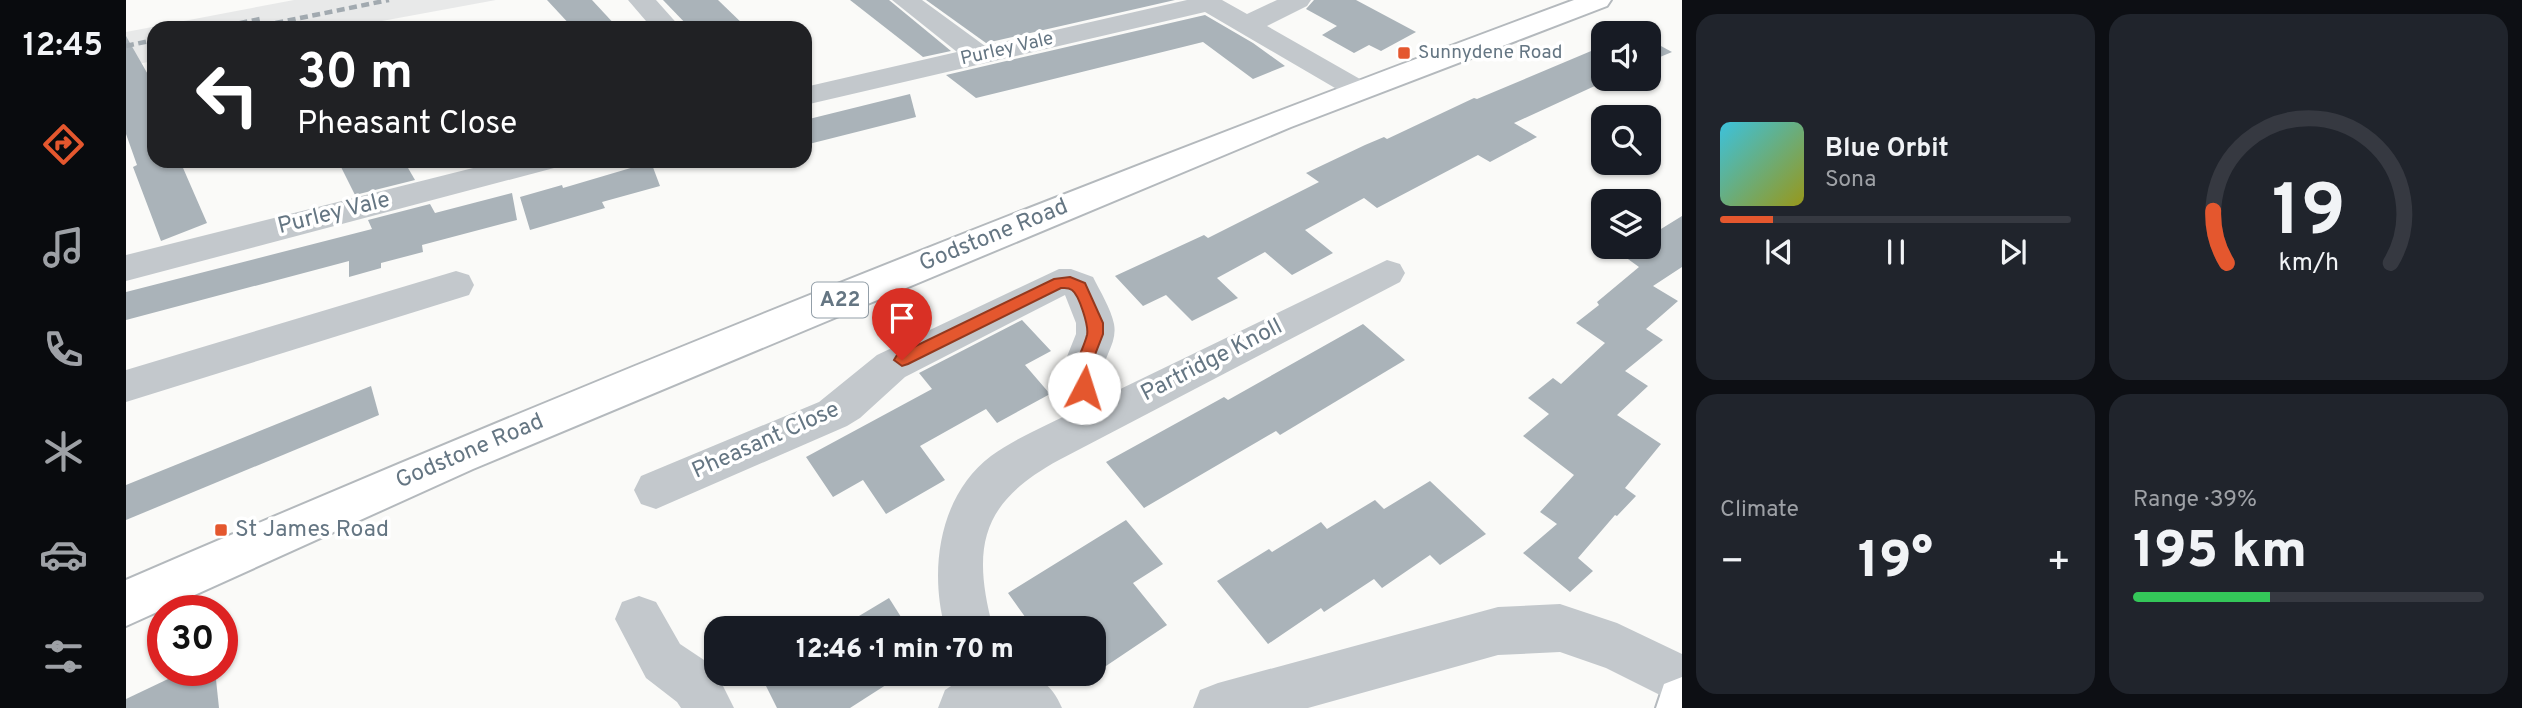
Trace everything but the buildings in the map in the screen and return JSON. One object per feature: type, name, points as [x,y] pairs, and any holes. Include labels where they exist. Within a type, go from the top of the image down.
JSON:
[{"type":"main road","name":"Godstone Road","points":[[126,603],[458,456],[1357,89],[1585,2]]},
{"type":"main road","points":[[1681,708],[1682,702]]},
{"type":"street","points":[[641,0],[660,21]]},
{"type":"street","points":[[905,0],[980,56]]},
{"type":"street","points":[[1247,25],[1298,0]]},
{"type":"street","points":[[1206,2],[1357,89]]},
{"type":"street","name":"Purley Vale","points":[[812,94],[1206,2]]},
{"type":"street","name":"Purley Vale","points":[[126,267],[442,173],[484,168]]},
{"type":"street","name":"Partridge Knoll","points":[[966,616],[962,598],[964,546],[975,508],[984,491],[1003,471],[1103,417],[1387,273]]},
{"type":"street","name":"Pheasant Close","points":[[656,490],[833,414],[846,406],[891,366],[1059,282],[1070,282],[1080,287],[1095,323],[1095,334],[1083,365],[1084,388],[1103,417]]},
{"type":"street","points":[[126,386],[456,285]]},
{"type":"street","points":[[639,619],[663,661],[695,684],[709,708]]},
{"type":"street","points":[[1218,708],[1498,631],[1560,628],[1617,647],[1682,681]]},
{"type":"street","points":[[963,708],[1012,687]]},
{"type":"shaded area","points":[[294,0],[496,0],[382,21],[184,21]]},
{"type":"shaded area","points":[[147,28],[147,62],[126,66],[126,32]]},
{"type":"railway","points":[[286,21],[389,0]]},
{"type":"railway","points":[[250,21],[260,19]]},
{"type":"railway","points":[[126,46],[147,42]]},
{"type":"place","name":"Sunnydene Road","points":[[1404,53]]},
{"type":"place","name":"St James Road","points":[[221,530]]},
{"type":"route","points":[[902,360],[1059,282],[1070,282],[1080,287],[1095,323],[1095,334],[1083,365],[1084,388]]}]
